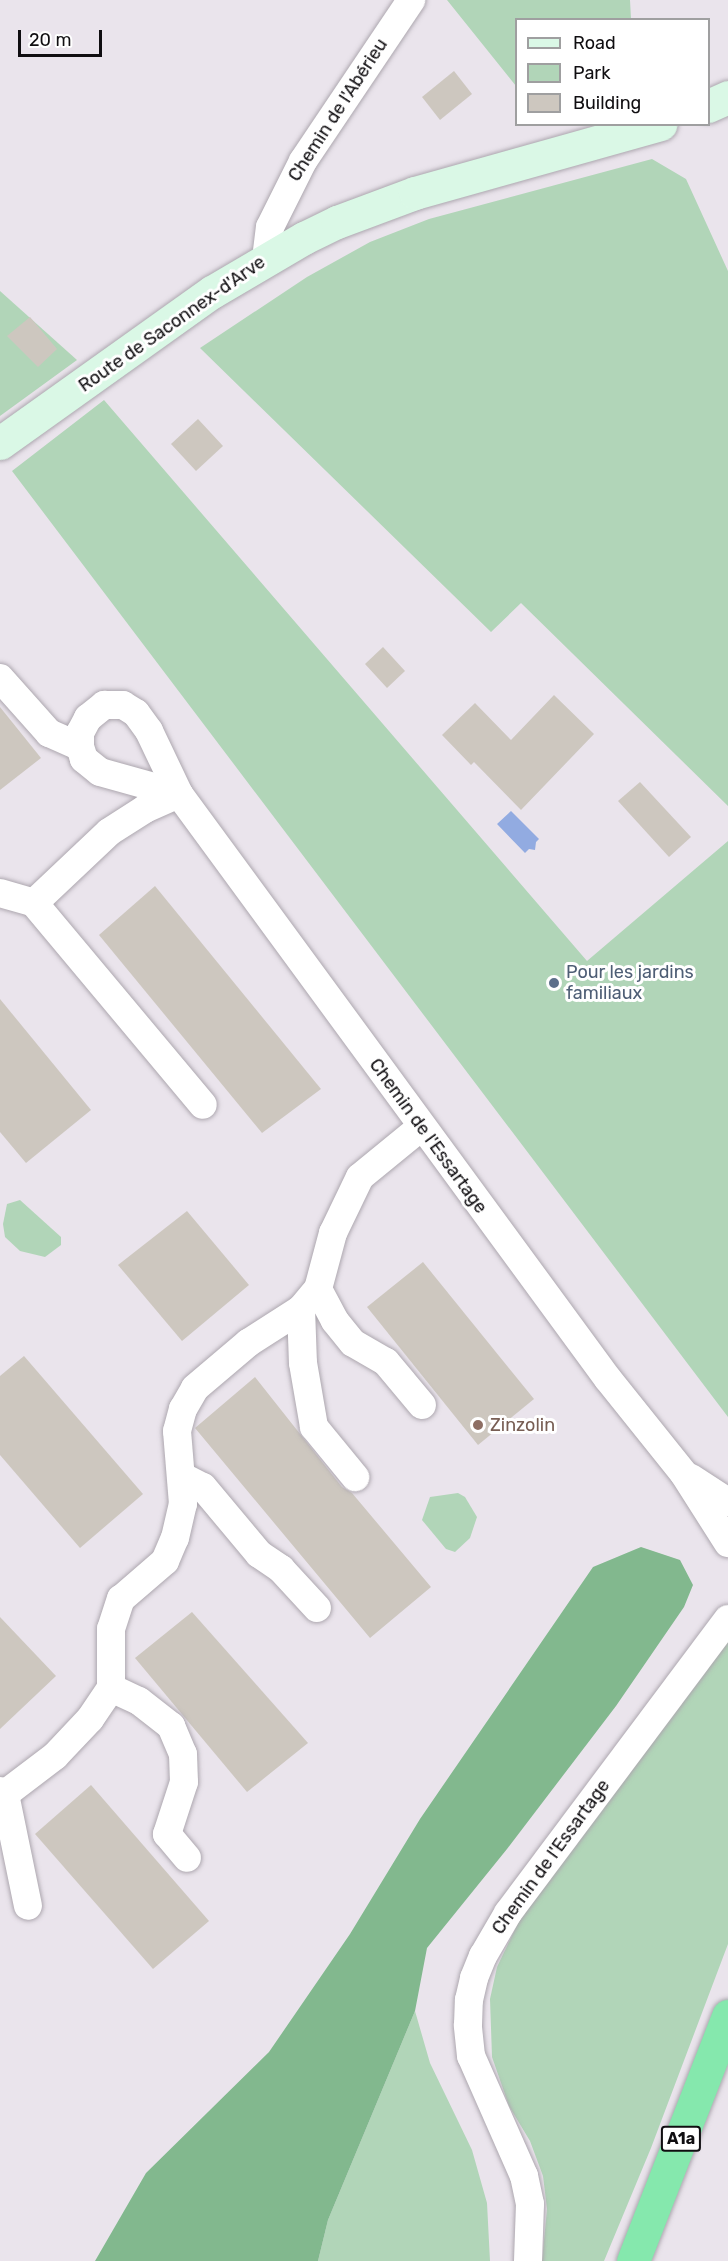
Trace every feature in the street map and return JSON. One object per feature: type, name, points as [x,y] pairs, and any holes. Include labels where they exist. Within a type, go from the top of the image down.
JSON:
[{"type":"highway","name":"A1a","points":[[633,2261],[728,2016]]},
{"type":"street","name":"Chemin de l'Abérieu","points":[[266,259],[270,227],[303,161],[411,0]]},
{"type":"street","points":[[710,105],[728,97]]},
{"type":"street","name":"Route de Saconnex-d'Arve","points":[[0,443],[212,292],[266,259],[337,222],[415,193],[653,126]]},
{"type":"street","points":[[0,678],[49,733],[80,747],[84,759],[100,772],[179,794]]},
{"type":"street","name":"Chemin de l'Essartage","points":[[80,747],[80,732],[88,718],[104,705],[123,705],[136,713],[149,731],[179,794],[608,1379],[684,1474],[728,1543]]},
{"type":"street","points":[[34,903],[109,832],[145,809],[179,794]]},
{"type":"street","points":[[0,893],[34,903],[203,1105]]},
{"type":"street","points":[[355,1477],[314,1427],[303,1363],[310,1299],[333,1233],[360,1177],[421,1127]]},
{"type":"street","points":[[310,1299],[335,1320],[354,1343],[386,1362],[422,1405]]},
{"type":"street","points":[[28,1906],[2,1792],[55,1756],[90,1719],[111,1688],[111,1629],[121,1599],[165,1561],[175,1538],[183,1504],[183,1477],[177,1431],[183,1408],[195,1388],[248,1343],[310,1299]]},
{"type":"street","name":"Chemin de l'Essartage","points":[[684,1474],[728,1502]]},
{"type":"street","points":[[183,1477],[203,1487],[259,1554],[281,1569],[316,1608]]},
{"type":"street","name":"Chemin de l'Essartage","points":[[528,2261],[530,2204],[524,2176],[471,2056],[468,2025],[469,2000],[474,1978],[483,1956],[508,1913],[728,1618]]},
{"type":"street","points":[[111,1688],[139,1701],[171,1726],[183,1754],[184,1782],[167,1834],[187,1858]]},
{"type":"green space","points":[[447,0],[630,0],[631,18],[515,18],[515,85]]},
{"type":"green space","points":[[652,159],[686,179],[728,271],[728,806],[521,603],[491,632],[200,348],[307,277],[370,242],[429,219]]},
{"type":"green space","points":[[0,291],[77,360],[0,416]]},
{"type":"green space","points":[[104,400],[587,961],[728,841],[728,1417],[12,471]]},
{"type":"green space","points":[[20,1200],[61,1237],[61,1245],[45,1257],[20,1251],[5,1237],[3,1224],[7,1204]]},
{"type":"green space","points":[[458,1493],[465,1497],[477,1517],[470,1538],[455,1552],[446,1549],[422,1520],[430,1497]]},
{"type":"green space","points":[[641,1547],[680,1560],[693,1585],[684,1607],[616,1706],[507,1849],[427,1948],[415,2011],[328,2220],[318,2261],[95,2261],[146,2173],[269,2052],[350,1934],[420,1819],[593,1567]]},
{"type":"green space","points":[[728,1640],[728,1944],[651,2148],[604,2261],[542,2261],[547,2209],[543,2176],[530,2141],[509,2106],[492,2057],[490,1999],[497,1967],[520,1919]]},
{"type":"green space","points":[[415,2011],[430,2063],[472,2150],[487,2203],[490,2261],[318,2261],[328,2220]]},
{"type":"water","points":[[511,811],[539,839],[535,850],[529,849],[525,853],[497,824]]},
{"type":"building","points":[[454,71],[472,94],[440,120],[422,97]]},
{"type":"building","points":[[30,317],[57,349],[38,367],[7,336]]},
{"type":"building","points":[[198,419],[223,446],[196,471],[171,444]]},
{"type":"building","points":[[383,647],[405,671],[387,688],[365,664]]},
{"type":"building","points":[[554,695],[594,734],[521,810],[474,762],[471,765],[442,735],[475,703],[511,740]]},
{"type":"building","points":[[0,707],[41,758],[0,790]]},
{"type":"building","points":[[640,782],[691,837],[669,857],[618,801]]},
{"type":"building","points":[[155,886],[321,1089],[262,1133],[99,935]]},
{"type":"building","points":[[0,999],[91,1110],[26,1163],[0,1132]]},
{"type":"building","points":[[187,1211],[249,1285],[182,1341],[118,1265]]},
{"type":"building","points":[[423,1262],[534,1399],[478,1445],[367,1307]]},
{"type":"building","points":[[24,1356],[143,1494],[80,1548],[0,1455],[0,1376]]},
{"type":"building","points":[[255,1377],[342,1487],[352,1493],[431,1587],[370,1638],[195,1428]]},
{"type":"building","points":[[192,1612],[308,1743],[247,1792],[135,1658]]},
{"type":"building","points":[[0,1617],[56,1676],[0,1729]]},
{"type":"building","points":[[91,1785],[209,1921],[153,1969],[35,1834]]},
{"type":"place","name":"Pour les jardins familiaux","points":[[554,983]]},
{"type":"place","name":"Zinzolin","points":[[478,1425]]}]
